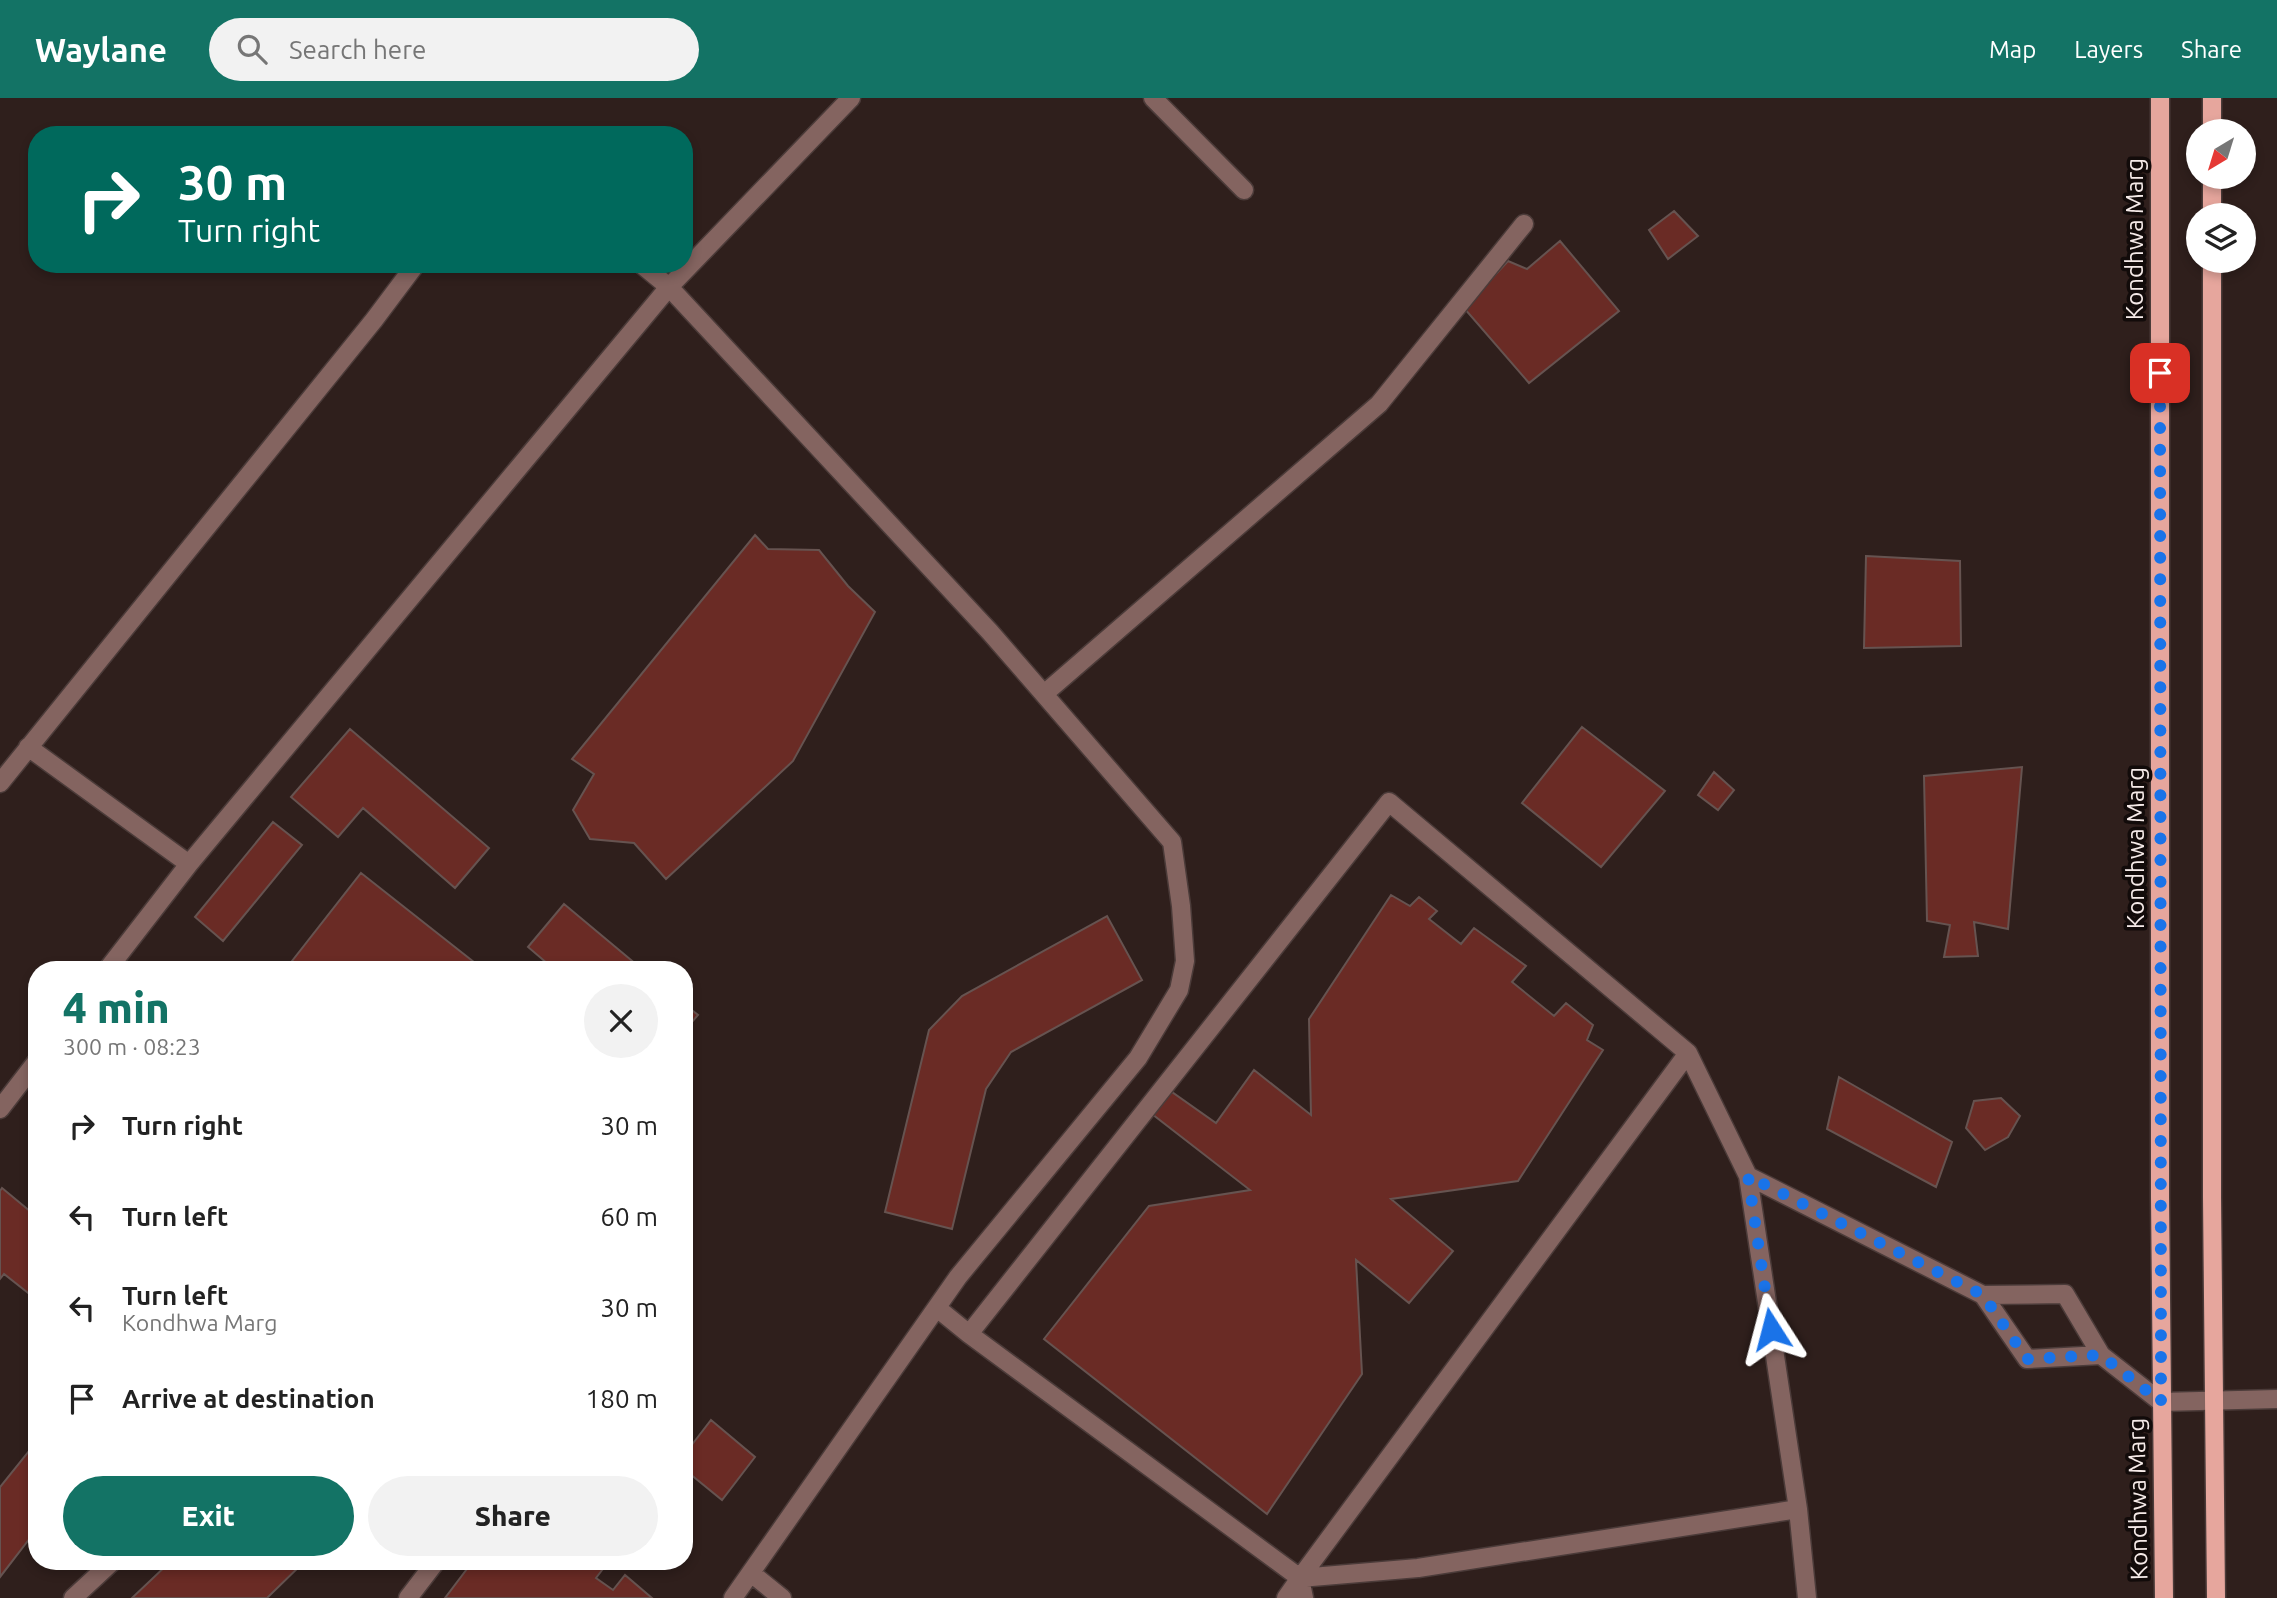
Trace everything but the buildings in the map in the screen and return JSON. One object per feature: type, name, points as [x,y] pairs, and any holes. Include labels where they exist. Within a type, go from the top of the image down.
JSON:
[{"type":"main road","name":"Kondhwa Marg","points":[[2160,98],[2161,1402],[2164,1598]]},
{"type":"main road","points":[[2212,98],[2212,119]]},
{"type":"main road","points":[[2212,273],[2216,1598]]},
{"type":"lane","points":[[693,262],[851,98]]},
{"type":"lane","points":[[1153,98],[1244,190]]},
{"type":"lane","points":[[1044,694],[1379,404],[1524,224]]},
{"type":"lane","points":[[0,783],[409,273]]},
{"type":"lane","points":[[652,273],[669,287],[990,632],[1172,842],[1185,961],[1179,990],[1138,1058],[958,1277],[733,1598]]},
{"type":"lane","points":[[114,961],[189,864],[682,273]]},
{"type":"lane","points":[[28,747],[189,864]]},
{"type":"lane","points":[[969,1334],[1389,802],[1688,1053],[1748,1176],[1798,1509],[1807,1598]]},
{"type":"lane","points":[[1286,1598],[1688,1053]]},
{"type":"lane","points":[[0,1109],[28,1073]]},
{"type":"lane","points":[[1748,1176],[1983,1295],[2065,1294],[2101,1355],[2161,1402],[2277,1399]]},
{"type":"lane","points":[[1983,1295],[2027,1359],[2101,1355]]},
{"type":"lane","points":[[937,1308],[1300,1578],[1418,1568],[1798,1509]]},
{"type":"lane","points":[[73,1598],[103,1570]]},
{"type":"lane","points":[[408,1598],[429,1570]]},
{"type":"lane","points":[[751,1573],[782,1598]]},
{"type":"lane","points":[[1300,1578],[1304,1598]]},
{"type":"route","points":[[1771,1329],[1748,1176],[1983,1295],[2027,1359],[2101,1355],[2161,1402],[2160,373]]}]
